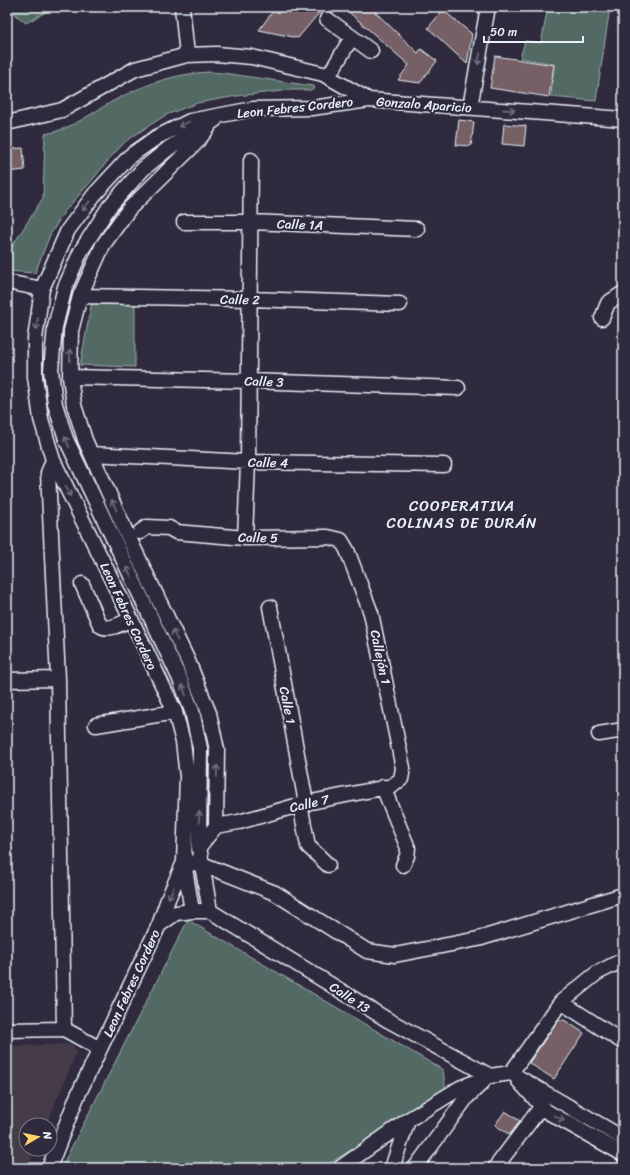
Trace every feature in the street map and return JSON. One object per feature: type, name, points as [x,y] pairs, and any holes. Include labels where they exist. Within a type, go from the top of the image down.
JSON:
[{"type":"street","points":[[182,7],[187,55]]},
{"type":"street","points":[[470,107],[487,8]]},
{"type":"street","points":[[327,19],[371,51]]},
{"type":"street","points":[[328,77],[352,37]]},
{"type":"street","name":"Gonzalo Aparicio","points":[[7,124],[62,110],[135,69],[187,55],[216,54],[252,57],[323,74],[368,100],[623,119]]},
{"type":"street","name":"Leon Febres Cordero","points":[[49,1168],[77,1097],[159,925],[176,913],[192,911],[184,862],[187,776],[183,742],[175,712],[54,460],[41,420],[35,377],[35,339],[42,289],[68,230],[94,195],[130,156],[154,140],[190,121],[217,118],[253,109],[312,108],[368,100]]},
{"type":"street","points":[[199,846],[216,826],[217,750],[209,713],[188,661],[126,532],[85,440],[74,405],[70,377],[71,332],[80,296],[103,245],[129,209],[196,143],[217,118]]},
{"type":"street","name":"Leon Febres Cordero","points":[[210,911],[199,846],[200,748],[192,711],[179,677],[66,439],[55,404],[50,370],[55,327],[65,287],[81,251],[109,207],[143,169],[164,153],[217,118]]},
{"type":"street","points":[[154,140],[161,144],[164,153]]},
{"type":"street","points":[[245,538],[248,462],[251,160]]},
{"type":"street","name":"Calle 1A","points":[[184,222],[251,222],[416,229]]},
{"type":"street","points":[[7,282],[42,289]]},
{"type":"street","points":[[602,318],[608,303],[623,293]]},
{"type":"street","name":"Calle 2","points":[[80,296],[250,298],[400,304]]},
{"type":"street","name":"Calle 3","points":[[70,377],[458,388]]},
{"type":"street","name":"Calle 4","points":[[91,454],[248,462],[444,465]]},
{"type":"street","points":[[54,460],[48,473],[48,479],[58,679],[64,1029]]},
{"type":"street","name":"Calle 5","points":[[110,531],[140,532],[147,528],[169,528],[176,532],[245,538],[328,537],[341,540]]},
{"type":"street","points":[[93,540],[110,531]]},
{"type":"street","name":"Callejón 1","points":[[341,540],[347,550],[371,613],[403,768],[401,779]]},
{"type":"street","points":[[82,584],[102,627],[105,628],[115,626],[131,620]]},
{"type":"street","name":"Calle 1","points":[[270,607],[303,804],[308,846],[328,865]]},
{"type":"street","points":[[7,680],[58,679]]},
{"type":"street","points":[[96,724],[175,712]]},
{"type":"street","points":[[599,734],[623,730]]},
{"type":"street","name":"Calle 7","points":[[216,826],[240,822],[303,804],[392,786],[401,779]]},
{"type":"street","points":[[383,787],[408,848],[407,856],[402,865]]},
{"type":"street","points":[[159,925],[168,899],[184,862],[202,864],[275,893],[367,951],[395,955],[478,939],[623,895]]},
{"type":"street","points":[[192,911],[210,911]]},
{"type":"street","name":"Calle 13","points":[[210,911],[334,986],[386,1020],[490,1076]]},
{"type":"street","points":[[512,1072],[561,1002],[597,973],[623,960]]},
{"type":"street","points":[[561,1002],[623,1042]]},
{"type":"street","points":[[7,1030],[64,1029],[100,1049]]},
{"type":"street","points":[[512,1072],[546,1111],[622,1146]]},
{"type":"street","points":[[340,1168],[408,1120],[460,1088],[490,1076],[512,1072],[622,1146]]},
{"type":"street","points":[[415,1168],[467,1097],[490,1076]]},
{"type":"street","points":[[495,1168],[541,1107]]},
{"type":"street","points":[[392,1168],[408,1120]]},
{"type":"shaded area","points":[[72,1044],[77,1052],[49,1117],[18,1117],[18,1157],[32,1157],[27,1168],[7,1168],[7,1046]]},
{"type":"green space","points":[[7,7],[55,7],[26,23]]},
{"type":"green space","points":[[548,7],[610,7],[596,101],[551,97],[554,64],[520,58],[525,41],[541,43]]},
{"type":"green space","points":[[208,72],[315,87],[311,90],[291,90],[237,96],[197,103],[166,115],[126,141],[64,212],[50,235],[35,273],[7,271],[7,254],[43,198],[45,134],[64,129],[117,99],[150,84],[172,77]]},
{"type":"green space","points":[[92,301],[135,303],[135,367],[80,365]]},
{"type":"green space","points":[[188,920],[443,1070],[446,1091],[322,1168],[63,1168],[64,1162]]},
{"type":"building","points":[[276,7],[324,7],[298,38],[259,30]]},
{"type":"building","points":[[343,7],[370,7],[418,53],[421,49],[437,61],[420,83],[398,80],[409,65]]},
{"type":"building","points":[[443,10],[472,34],[467,64],[428,28]]},
{"type":"building","points":[[495,56],[554,65],[549,97],[490,88]]},
{"type":"building","points":[[459,120],[474,122],[471,146],[456,145]]},
{"type":"building","points":[[504,124],[526,126],[524,146],[502,144]]},
{"type":"building","points":[[23,148],[25,170],[7,172],[7,149]]},
{"type":"building","points":[[558,1020],[564,1020],[584,1033],[554,1079],[529,1063]]},
{"type":"building","points":[[505,1111],[520,1121],[510,1135],[495,1125]]},
{"type":"district","name":"COOPERATIVA COLINAS DE DURÁN","points":[[462,514]]}]
